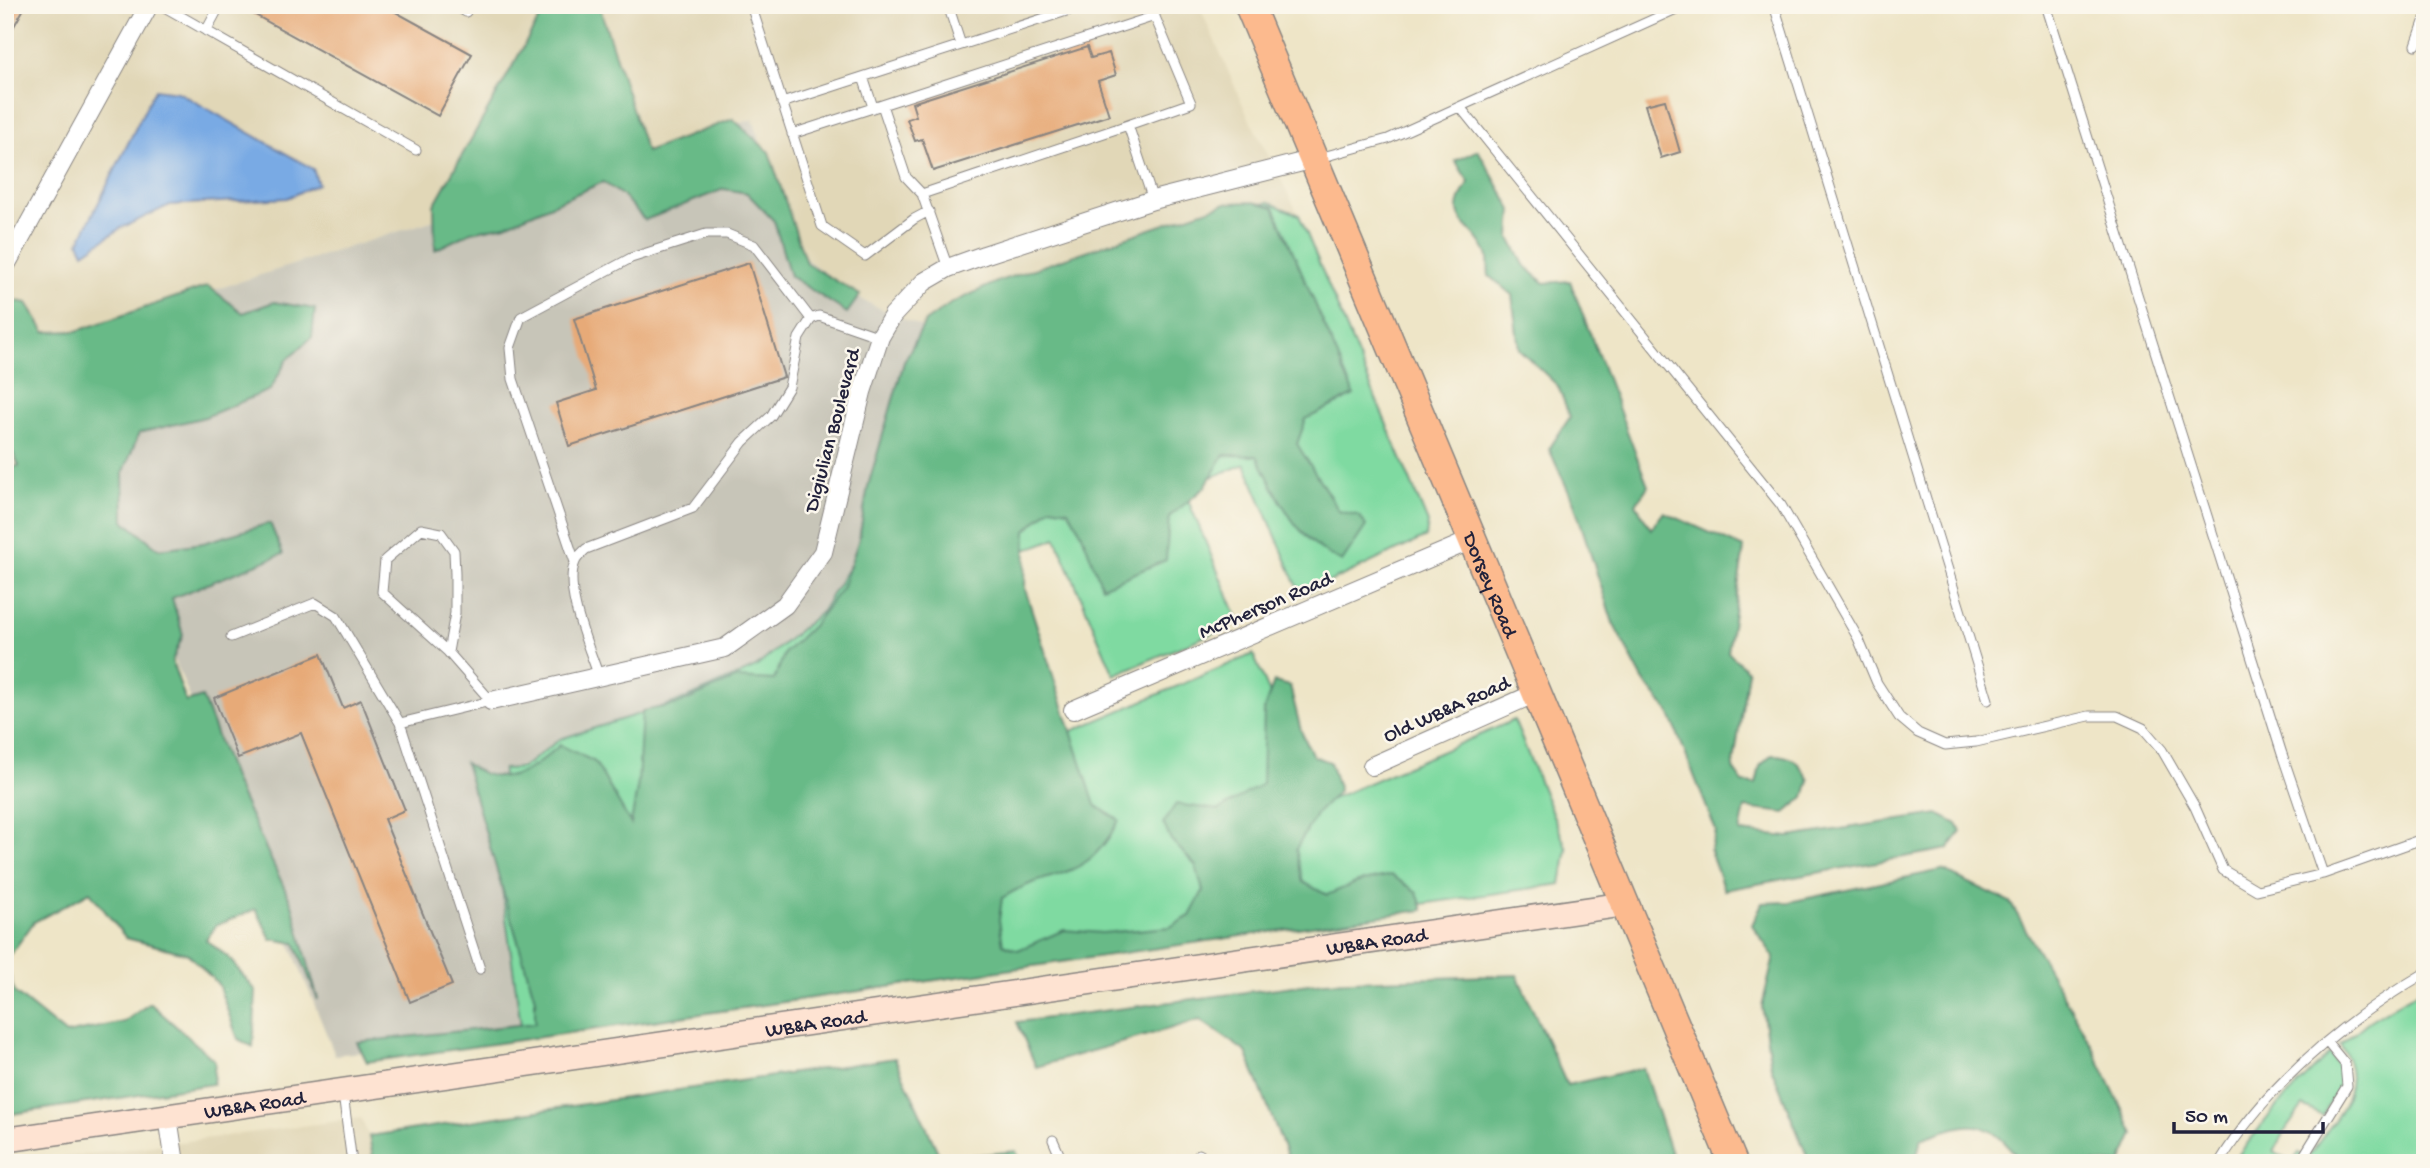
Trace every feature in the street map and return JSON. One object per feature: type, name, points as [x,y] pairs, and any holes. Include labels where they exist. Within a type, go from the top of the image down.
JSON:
[{"type":"main road","name":"Dorsey Road","points":[[1249,5],[1538,692],[1732,1163]]},
{"type":"street","points":[[5,267],[149,5]]},
{"type":"street","name":"Digiulian Boulevard","points":[[491,701],[725,648],[785,605],[822,552],[862,392],[880,337],[909,296],[924,282],[948,268],[1153,200],[1314,159]]},
{"type":"street","name":"McPherson Road","points":[[1073,710],[1474,539]]},
{"type":"street","name":"Old WB&A Road","points":[[1371,766],[1538,692]]},
{"type":"street","name":"WB&A Road","points":[[5,1140],[1626,904]]},
{"type":"street","points":[[168,1117],[175,1163]]},
{"type":"lane","points":[[161,5],[416,150]]},
{"type":"lane","points":[[206,31],[220,5]]},
{"type":"lane","points":[[454,5],[466,12]]},
{"type":"lane","points":[[751,5],[822,226],[864,256],[929,211]]},
{"type":"lane","points":[[948,5],[961,46]]},
{"type":"lane","points":[[782,103],[1085,5]]},
{"type":"lane","points":[[922,194],[1191,103],[1150,5]]},
{"type":"lane","points":[[1314,159],[1388,139],[1685,5]]},
{"type":"lane","points":[[1774,5],[1988,700]]},
{"type":"lane","points":[[2046,5],[2282,754],[2323,874]]},
{"type":"lane","points":[[792,134],[1155,16]]},
{"type":"lane","points":[[2416,45],[2425,19]]},
{"type":"lane","points":[[863,77],[906,177],[922,194],[948,268]]},
{"type":"lane","points":[[1460,107],[1781,505],[1858,638],[1877,683],[1899,717],[1918,733],[1945,745],[1976,742],[2089,716],[2117,716],[2143,728],[2162,750],[2195,807],[2223,870],[2257,890],[2323,874],[2425,838]]},
{"type":"lane","points":[[1128,125],[1153,200]]},
{"type":"lane","points":[[599,677],[578,612],[573,586],[575,562],[513,379],[510,348],[521,317],[631,258],[706,234],[727,234],[754,245],[811,319]]},
{"type":"lane","points":[[575,562],[586,549],[693,508],[743,442],[771,416],[789,387],[799,338],[811,319],[819,316],[880,337]]},
{"type":"lane","points":[[400,723],[491,701],[448,652],[382,592],[385,560],[421,529],[441,533],[454,551],[455,613],[448,652]]},
{"type":"lane","points":[[231,637],[315,603],[336,616],[400,723],[480,969]]},
{"type":"lane","points":[[2219,1163],[2269,1098],[2327,1042],[2378,1002],[2425,973]]},
{"type":"lane","points":[[2305,1154],[2347,1086],[2345,1065],[2327,1042]]},
{"type":"lane","points":[[343,1092],[352,1163]]},
{"type":"lane","points":[[1052,1140],[1063,1163]]},
{"type":"lane","points":[[1199,1154],[1216,1163]]},
{"type":"shaded area","points":[[5,5],[1199,5],[1247,114],[1299,215],[1268,202],[931,331],[864,301],[796,252],[752,119],[46,343],[5,322]]},
{"type":"shaded area","points":[[753,119],[796,252],[864,301],[931,331],[855,557],[822,611],[756,667],[683,700],[560,739],[522,768],[498,860],[522,1033],[335,1055],[46,343]]},
{"type":"shaded area","points":[[361,1118],[380,1163],[21,1163]]},
{"type":"green space","points":[[547,5],[602,5],[600,8],[646,152],[733,119],[769,152],[806,263],[860,295],[847,313],[790,276],[774,221],[747,193],[724,189],[645,220],[623,196],[603,182],[506,225],[471,232],[435,250],[434,205]]},
{"type":"green space","points":[[1478,150],[1512,210],[1510,238],[1524,265],[1544,283],[1570,281],[1648,486],[1636,504],[1651,529],[1664,512],[1744,548],[1728,652],[1748,671],[1733,769],[1743,783],[1756,784],[1760,766],[1772,755],[1779,755],[1795,761],[1809,780],[1804,797],[1785,813],[1745,808],[1740,832],[1789,837],[1938,814],[1957,824],[1961,832],[1948,849],[1724,890],[1710,851],[1716,831],[1669,712],[1643,680],[1613,623],[1574,503],[1549,449],[1570,417],[1558,386],[1519,349],[1512,295],[1489,276],[1487,254],[1459,214],[1461,196],[1469,182],[1455,161]]},
{"type":"green space","points":[[1254,202],[1274,207],[1354,395],[1306,419],[1297,444],[1339,511],[1360,516],[1366,526],[1342,562],[1311,542],[1300,530],[1290,517],[1257,456],[1224,455],[1204,488],[1169,517],[1166,560],[1102,587],[1081,532],[1068,510],[1051,507],[1026,531],[1025,589],[1095,805],[1119,820],[1106,841],[1081,865],[1002,898],[999,920],[1003,944],[1018,950],[1064,930],[1102,933],[1170,927],[1190,916],[1203,891],[1196,866],[1171,840],[1163,823],[1176,804],[1219,810],[1262,784],[1264,709],[1274,682],[1290,686],[1301,731],[1313,756],[1330,762],[1339,791],[1317,813],[1296,849],[1303,882],[1327,895],[1358,882],[1391,875],[1417,892],[1423,910],[367,1062],[357,1042],[535,1023],[535,999],[465,763],[492,776],[516,775],[538,763],[560,745],[595,762],[631,824],[638,783],[642,711],[679,704],[737,678],[774,680],[785,652],[814,624],[842,588],[859,539],[868,486],[904,362],[925,322],[950,304],[999,281],[1226,203]]},
{"type":"green space","points":[[1268,202],[1299,215],[1428,523],[1426,537],[1301,595],[1245,464],[1183,488],[1239,622],[1114,675],[1056,538],[993,563],[1065,734],[1253,654],[1318,805],[1514,720],[1567,849],[1561,884],[522,1033],[498,860],[503,769],[522,768],[560,739],[683,700],[756,667],[822,611],[855,557],[983,295]]},
{"type":"green space","points":[[208,286],[243,313],[274,302],[315,309],[312,337],[287,360],[270,390],[205,417],[139,433],[123,474],[124,521],[159,549],[203,543],[270,523],[283,554],[172,598],[183,635],[172,661],[186,702],[202,697],[235,783],[292,904],[318,1000],[295,943],[271,939],[256,909],[217,925],[206,940],[228,957],[256,991],[253,1047],[238,1039],[218,984],[188,954],[126,938],[90,892],[34,922],[6,961],[14,992],[66,1034],[124,1022],[150,1003],[215,1061],[213,1084],[5,1115],[5,468],[19,466],[5,436],[5,308],[11,300],[27,303],[45,332],[77,331]]},
{"type":"green space","points":[[1942,870],[2010,902],[2091,1044],[2134,1134],[2121,1163],[2022,1163],[1998,1136],[1977,1126],[1966,1126],[1921,1139],[1915,1163],[1810,1163],[1771,1067],[1762,1006],[1774,957],[1752,925],[1762,903],[1789,902]]},
{"type":"green space","points":[[1517,975],[1567,1085],[1643,1068],[1674,1163],[1290,1163],[1246,1052],[1200,1020],[1036,1067],[1017,1022],[1324,982]]},
{"type":"green space","points":[[2425,987],[2425,1163],[2232,1163],[2277,1106],[2330,1053],[2340,1069],[2341,1083],[2323,1116],[2303,1106],[2274,1152],[2292,1162],[2299,1153],[2307,1159],[2336,1118],[2349,1090],[2351,1076],[2348,1061],[2340,1045],[2369,1021]]},
{"type":"green space","points":[[895,1058],[941,1159],[1016,1151],[1020,1163],[374,1163],[369,1136]]},
{"type":"water","points":[[155,89],[178,92],[313,169],[318,184],[287,198],[170,205],[121,228],[84,253],[79,242]]},
{"type":"building","points":[[5,5],[26,5],[5,42]]},
{"type":"building","points":[[237,5],[383,5],[472,54],[438,116]]},
{"type":"building","points":[[1087,47],[1091,58],[1109,53],[1116,75],[1098,81],[1109,115],[933,171],[922,139],[915,141],[907,119],[916,116],[912,103]]},
{"type":"building","points":[[1665,100],[1680,152],[1661,158],[1645,105]]},
{"type":"building","points":[[749,263],[784,377],[569,446],[556,403],[596,390],[574,319]]},
{"type":"building","points":[[321,654],[343,708],[361,700],[405,810],[384,819],[452,985],[410,1002],[301,733],[238,758],[214,698]]}]
